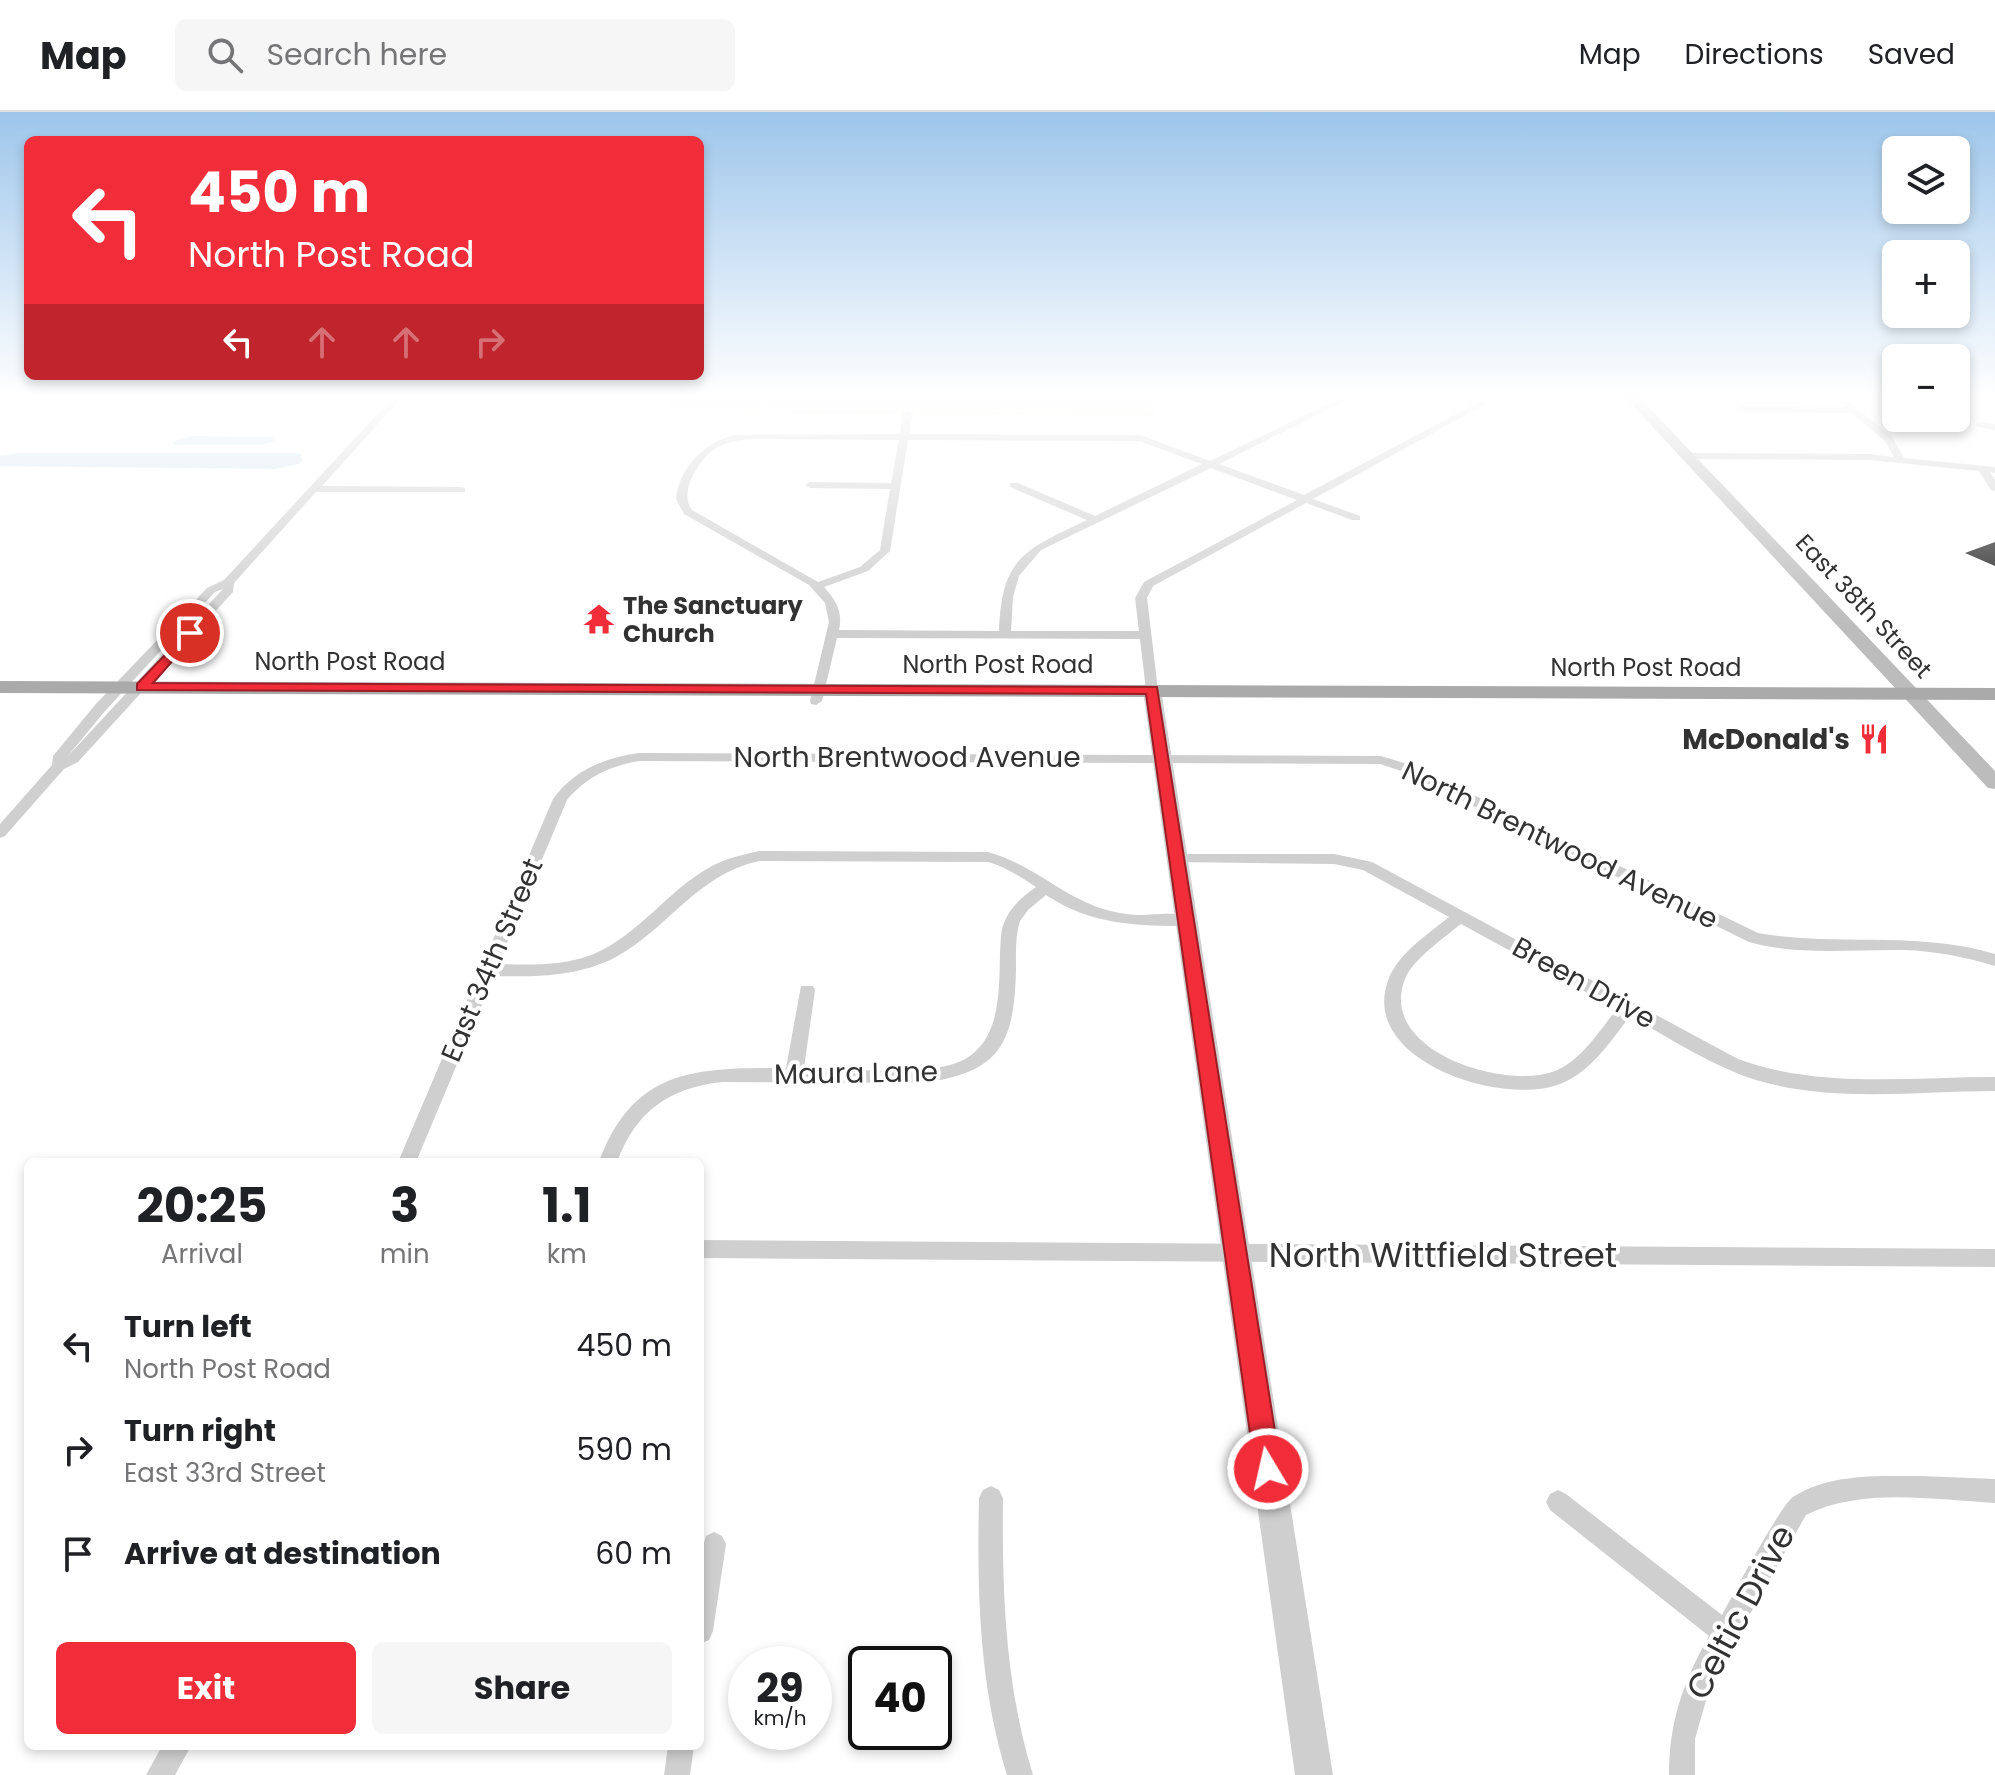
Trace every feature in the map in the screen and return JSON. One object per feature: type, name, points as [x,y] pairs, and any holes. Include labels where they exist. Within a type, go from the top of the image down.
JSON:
[{"type":"main road","name":"East 38th Street","points":[[1712,473],[1928,700],[1995,783]]},
{"type":"main road","name":"North Post Road","points":[[0,687],[126,693],[1928,700],[1995,706]]},
{"type":"main road","name":"North Post Road","points":[[0,699],[126,693]]},
{"type":"main road","name":"North Post Road","points":[[1928,700],[1995,694]]},
{"type":"main road","name":"East 38th Street","points":[[1928,700],[1995,759]]},
{"type":"street","points":[[0,833],[59,766],[73,759],[211,590],[228,582],[327,473]]},
{"type":"street","points":[[690,473],[680,494],[681,503],[688,512],[817,586],[834,609],[817,695]]},
{"type":"street","points":[[817,586],[864,569],[884,553],[899,473]]},
{"type":"street","points":[[1005,635],[1006,593],[1014,572],[1037,548],[1188,473]]},
{"type":"street","points":[[1238,473],[1356,518]]},
{"type":"street","points":[[1314,1775],[1141,598],[1148,584],[1352,473]]},
{"type":"street","points":[[810,485],[897,486]]},
{"type":"street","points":[[1014,485],[1093,519]]},
{"type":"street","points":[[312,489],[461,490]]},
{"type":"street","points":[[59,766],[58,759],[67,747],[229,590],[228,582]]},
{"type":"street","points":[[831,634],[1145,635]]},
{"type":"street","name":"North Brentwood Avenue","points":[[594,770],[615,761],[650,756],[1364,759],[1393,763],[1755,938],[1784,943],[1941,945],[1995,960]]},
{"type":"street","name":"East 34th Street","points":[[409,1158],[560,799],[571,785],[594,770]]},
{"type":"street","points":[[488,970],[552,970],[600,958],[629,941],[703,875],[726,863],[752,856],[982,856],[1005,862],[1073,905],[1106,917],[1188,921]]},
{"type":"street","name":"Breen Drive","points":[[1180,859],[1351,861],[1382,872],[1738,1067],[1773,1079],[1802,1083],[1995,1084]]},
{"type":"street","name":"Maura Lane","points":[[609,1158],[614,1142],[629,1118],[652,1098],[678,1083],[715,1075],[930,1075],[962,1067],[984,1054],[1003,1031],[1007,1015],[1011,924],[1025,903],[1047,887]]},
{"type":"street","points":[[1460,916],[1399,973],[1392,996],[1398,1021],[1408,1036],[1443,1065],[1495,1083],[1526,1085],[1553,1079],[1578,1064],[1628,1007]]},
{"type":"street","points":[[794,1075],[807,990]]},
{"type":"street","name":"North Wittfield Street","points":[[704,1249],[1995,1258]]},
{"type":"street","name":"Celtic Drive","points":[[1682,1775],[1682,1739],[1691,1697],[1788,1520],[1813,1498],[1849,1489],[1995,1491]]},
{"type":"street","points":[[991,1498],[989,1624],[1001,1707],[1020,1775]]},
{"type":"street","points":[[1558,1502],[1725,1633]]},
{"type":"street","points":[[704,1606],[714,1544]]},
{"type":"street","points":[[159,1775],[175,1750]]},
{"type":"street","points":[[677,1775],[680,1750]]},
{"type":"building","points":[[1995,542],[1995,566],[1965,553]]},
{"type":"place","name":"The Sanctuary Church","points":[[599,619]]},
{"type":"place","name":"McDonald's","points":[[1874,739]]},
{"type":"route","points":[[190,633],[142,687],[1152,690],[1180,859],[1268,1469]]}]
